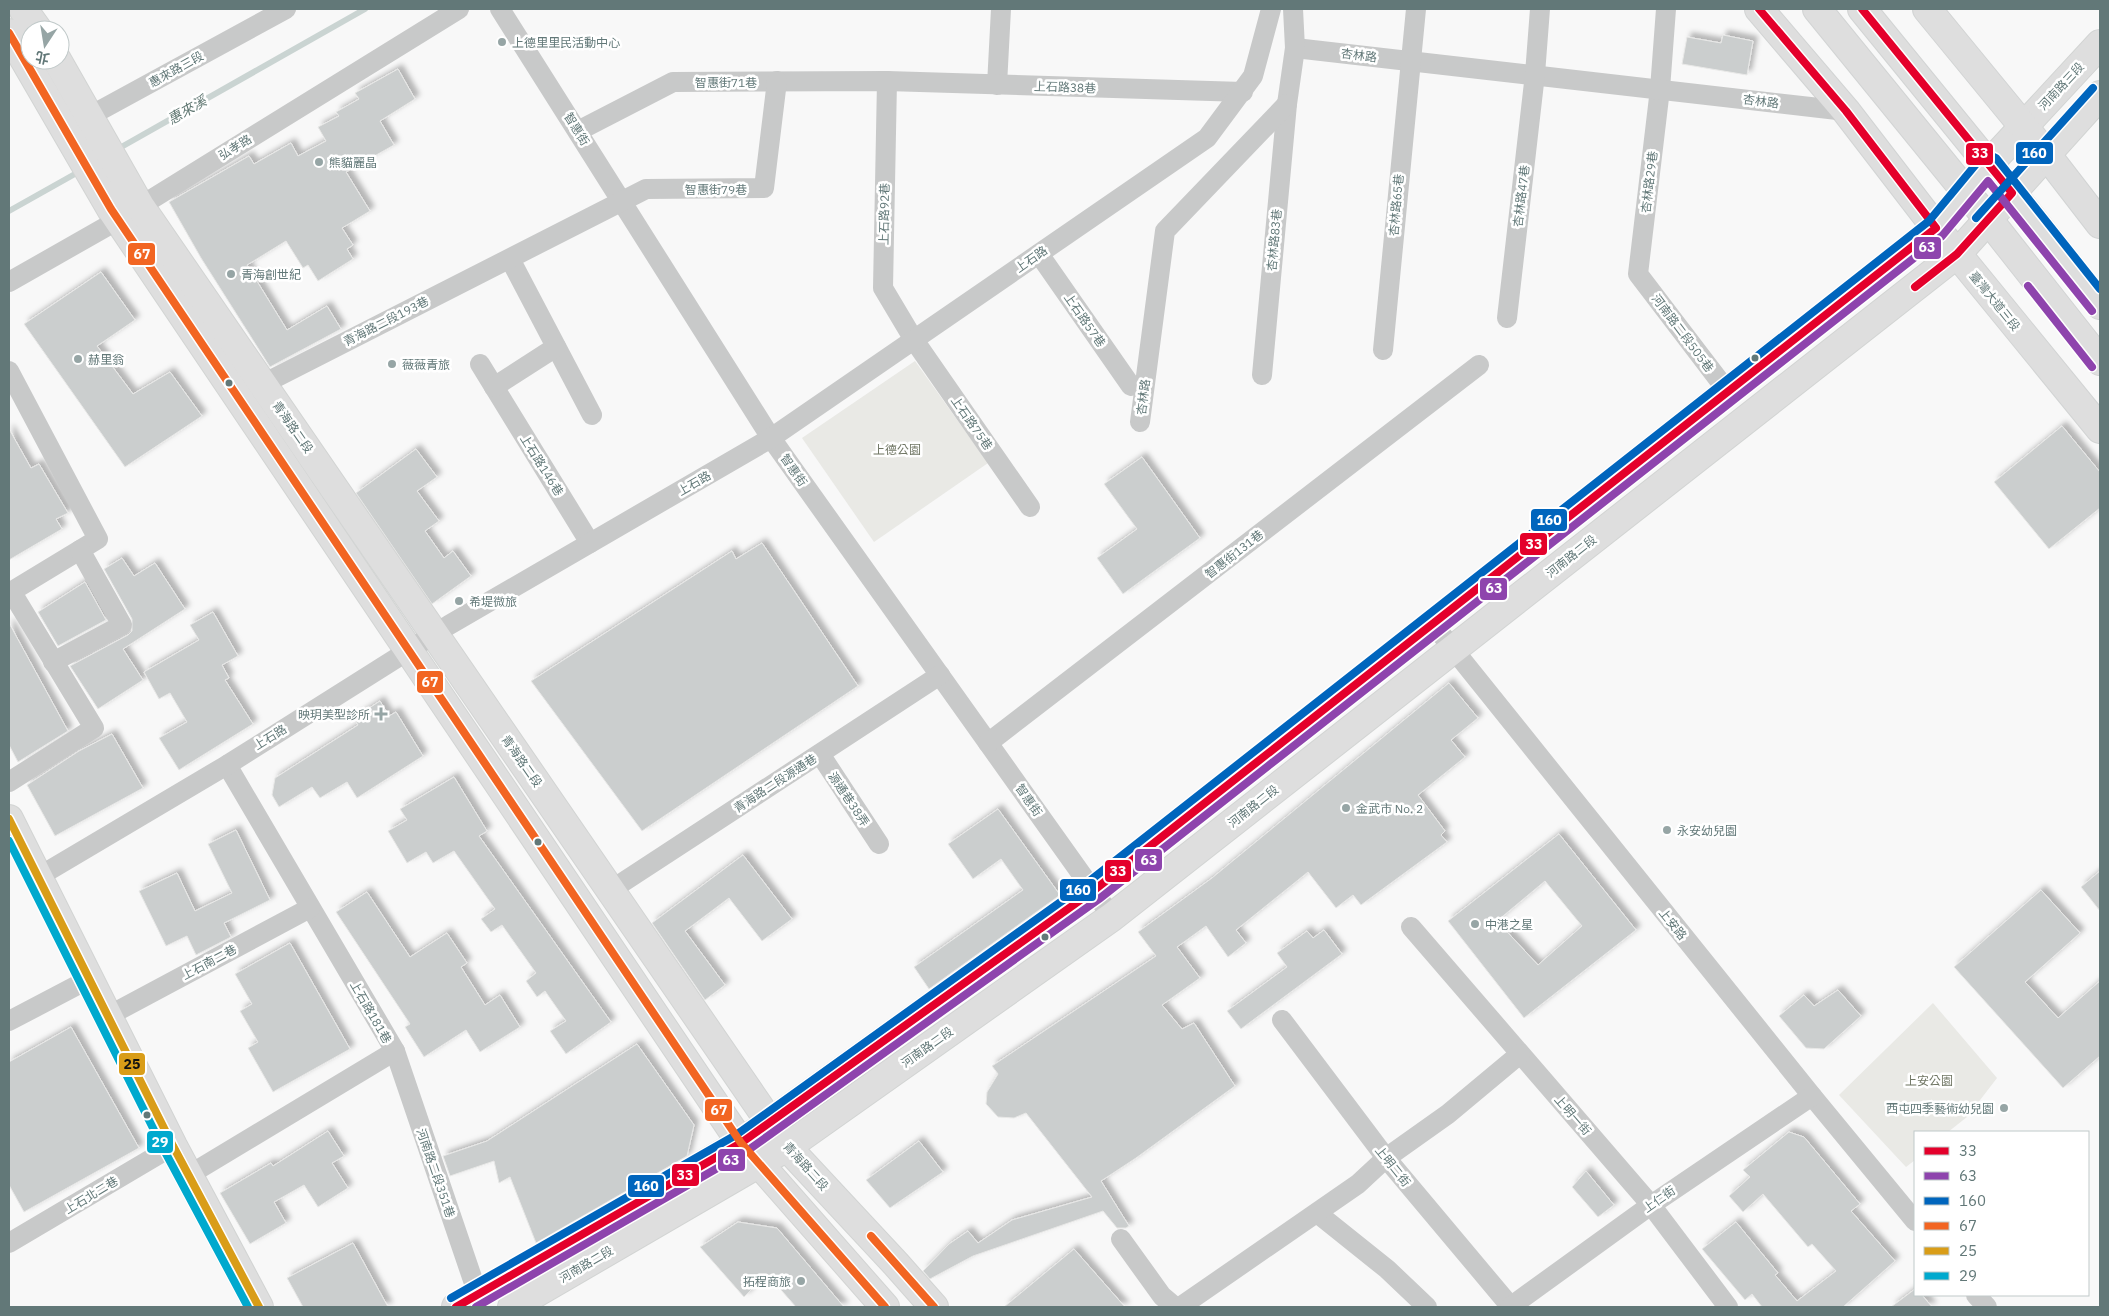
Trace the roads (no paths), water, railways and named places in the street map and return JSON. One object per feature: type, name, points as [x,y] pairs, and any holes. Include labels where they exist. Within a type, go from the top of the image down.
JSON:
[{"type":"main road","points":[[23,9],[31,20]]},
{"type":"main road","name":"臺灣大道三段","points":[[1759,9],[1846,111],[1936,228],[2100,429]]},
{"type":"main road","points":[[1817,9],[1988,219],[2100,362]]},
{"type":"main road","points":[[1862,9],[2012,193],[2100,305]]},
{"type":"main road","points":[[1927,9],[2046,154],[2100,224]]},
{"type":"main road","points":[[9,33],[71,140],[126,208],[409,650],[741,1142],[885,1307]]},
{"type":"main road","name":"河南路三段","points":[[2022,127],[2100,44]]},
{"type":"main road","points":[[63,70],[96,127],[126,208]]},
{"type":"main road","points":[[1957,254],[2100,95]]},
{"type":"main road","points":[[467,1301],[741,1142],[1094,891],[1936,228],[2022,127]]},
{"type":"main road","name":"青海路二段","points":[[126,208],[263,384],[787,1147],[934,1307]]},
{"type":"main road","name":"河南路二段","points":[[512,1307],[787,1147],[1112,917],[1957,254]]},
{"type":"main road","points":[[9,819],[173,1146],[259,1307]]},
{"type":"street","name":"惠來路三段","points":[[71,140],[96,127],[286,9]]},
{"type":"street","name":"弘孝路","points":[[9,282],[126,208],[459,9]]},
{"type":"street","name":"智惠街","points":[[500,9],[771,438],[1112,917]]},
{"type":"street","points":[[997,85],[1001,9]]},
{"type":"street","name":"上石路","points":[[38,877],[227,764],[435,634],[771,438],[1207,138],[1243,92],[1253,76],[1271,9]]},
{"type":"street","points":[[1286,104],[1294,48],[1293,9]]},
{"type":"street","name":"杏林路65巷","points":[[1383,350],[1409,61],[1416,9]]},
{"type":"street","name":"杏林路47巷","points":[[1506,318],[1535,74],[1540,9]]},
{"type":"street","name":"杏林路29巷","points":[[1638,274],[1660,90],[1666,9]]},
{"type":"street","name":"杏林路","points":[[1294,48],[1846,111]]},
{"type":"street","name":"智惠街79巷","points":[[623,202],[646,189],[764,188],[777,81]]},
{"type":"street","name":"智惠街71巷","points":[[578,131],[673,82],[887,81]]},
{"type":"street","name":"上石路38巷","points":[[887,81],[1243,92]]},
{"type":"street","name":"上石路92巷","points":[[887,81],[883,288],[914,340]]},
{"type":"street","name":"杏林路","points":[[1140,422],[1165,231],[1286,104]]},
{"type":"street","name":"杏林路83巷","points":[[1262,375],[1286,104]]},
{"type":"street","name":"青海路二段193巷","points":[[263,384],[623,202]]},
{"type":"street","name":"上石路57巷","points":[[1039,254],[1131,386]]},
{"type":"street","points":[[510,259],[592,415]]},
{"type":"street","name":"河南路二段505巷","points":[[1638,274],[1728,392]]},
{"type":"street","name":"上石路75巷","points":[[914,340],[1030,507]]},
{"type":"street","points":[[494,387],[556,347]]},
{"type":"street","name":"上石路146巷","points":[[480,364],[590,543]]},
{"type":"street","name":"智惠街131巷","points":[[988,743],[1479,365]]},
{"type":"street","points":[[9,371],[98,539],[10,592],[94,728],[9,782]]},
{"type":"street","points":[[53,662],[122,624],[80,550]]},
{"type":"street","name":"上安路","points":[[1433,624],[1812,1096],[1914,1220]]},
{"type":"street","name":"青海路二段源通巷","points":[[611,890],[940,675]]},
{"type":"street","name":"源通巷38弄","points":[[820,754],[879,844]]},
{"type":"street","name":"上石路181巷","points":[[189,1175],[395,1051],[227,764]]},
{"type":"street","name":"上石南二巷","points":[[108,1016],[310,908]]},
{"type":"street","name":"上明一街","points":[[1411,927],[1651,1205],[1728,1307]]},
{"type":"street","points":[[9,1021],[89,979]]},
{"type":"street","name":"上明二街","points":[[1282,1020],[1386,1158],[1510,1307]]},
{"type":"street","name":"河南路二段351巷","points":[[395,1051],[467,1301]]},
{"type":"street","points":[[1180,1307],[1358,1184],[1386,1158],[1448,1114],[1520,1054]]},
{"type":"street","name":"上仁街","points":[[1510,1307],[1651,1205],[1812,1096]]},
{"type":"street","name":"上石北二巷","points":[[10,1241],[173,1146]]},
{"type":"street","points":[[1316,1213],[1387,1269],[1427,1307]]},
{"type":"street","points":[[1120,1239],[1162,1296],[1175,1307]]},
{"type":"street","points":[[1977,1296],[1987,1307]]},
{"type":"waterway","name":"惠來溪","points":[[116,150],[365,9]]},
{"type":"waterway","name":"惠來溪","points":[[9,211],[82,170]]},
{"type":"place","name":"上德里里民活動中心","points":[[502,42]]},
{"type":"place","name":"熊貓麗晶","points":[[319,162]]},
{"type":"place","name":"青海創世紀","points":[[231,274]]},
{"type":"place","name":"赫里翁","points":[[78,359]]},
{"type":"place","name":"薇薇青旅","points":[[392,364]]},
{"type":"place","name":"希堤微旅","points":[[459,601]]},
{"type":"place","name":"映玥美型診所","points":[[381,714]]},
{"type":"place","name":"金武市 No. 2","points":[[1346,808]]},
{"type":"place","name":"永安幼兒園","points":[[1667,830]]},
{"type":"place","name":"中港之星","points":[[1475,924]]},
{"type":"place","name":"西屯四季藝術幼兒園","points":[[2004,1108]]},
{"type":"place","name":"拓程商旅","points":[[801,1281]]},
{"type":"park label","name":"上德公園","points":[[897,449]]},
{"type":"park label","name":"上安公園","points":[[1929,1080]]}]
